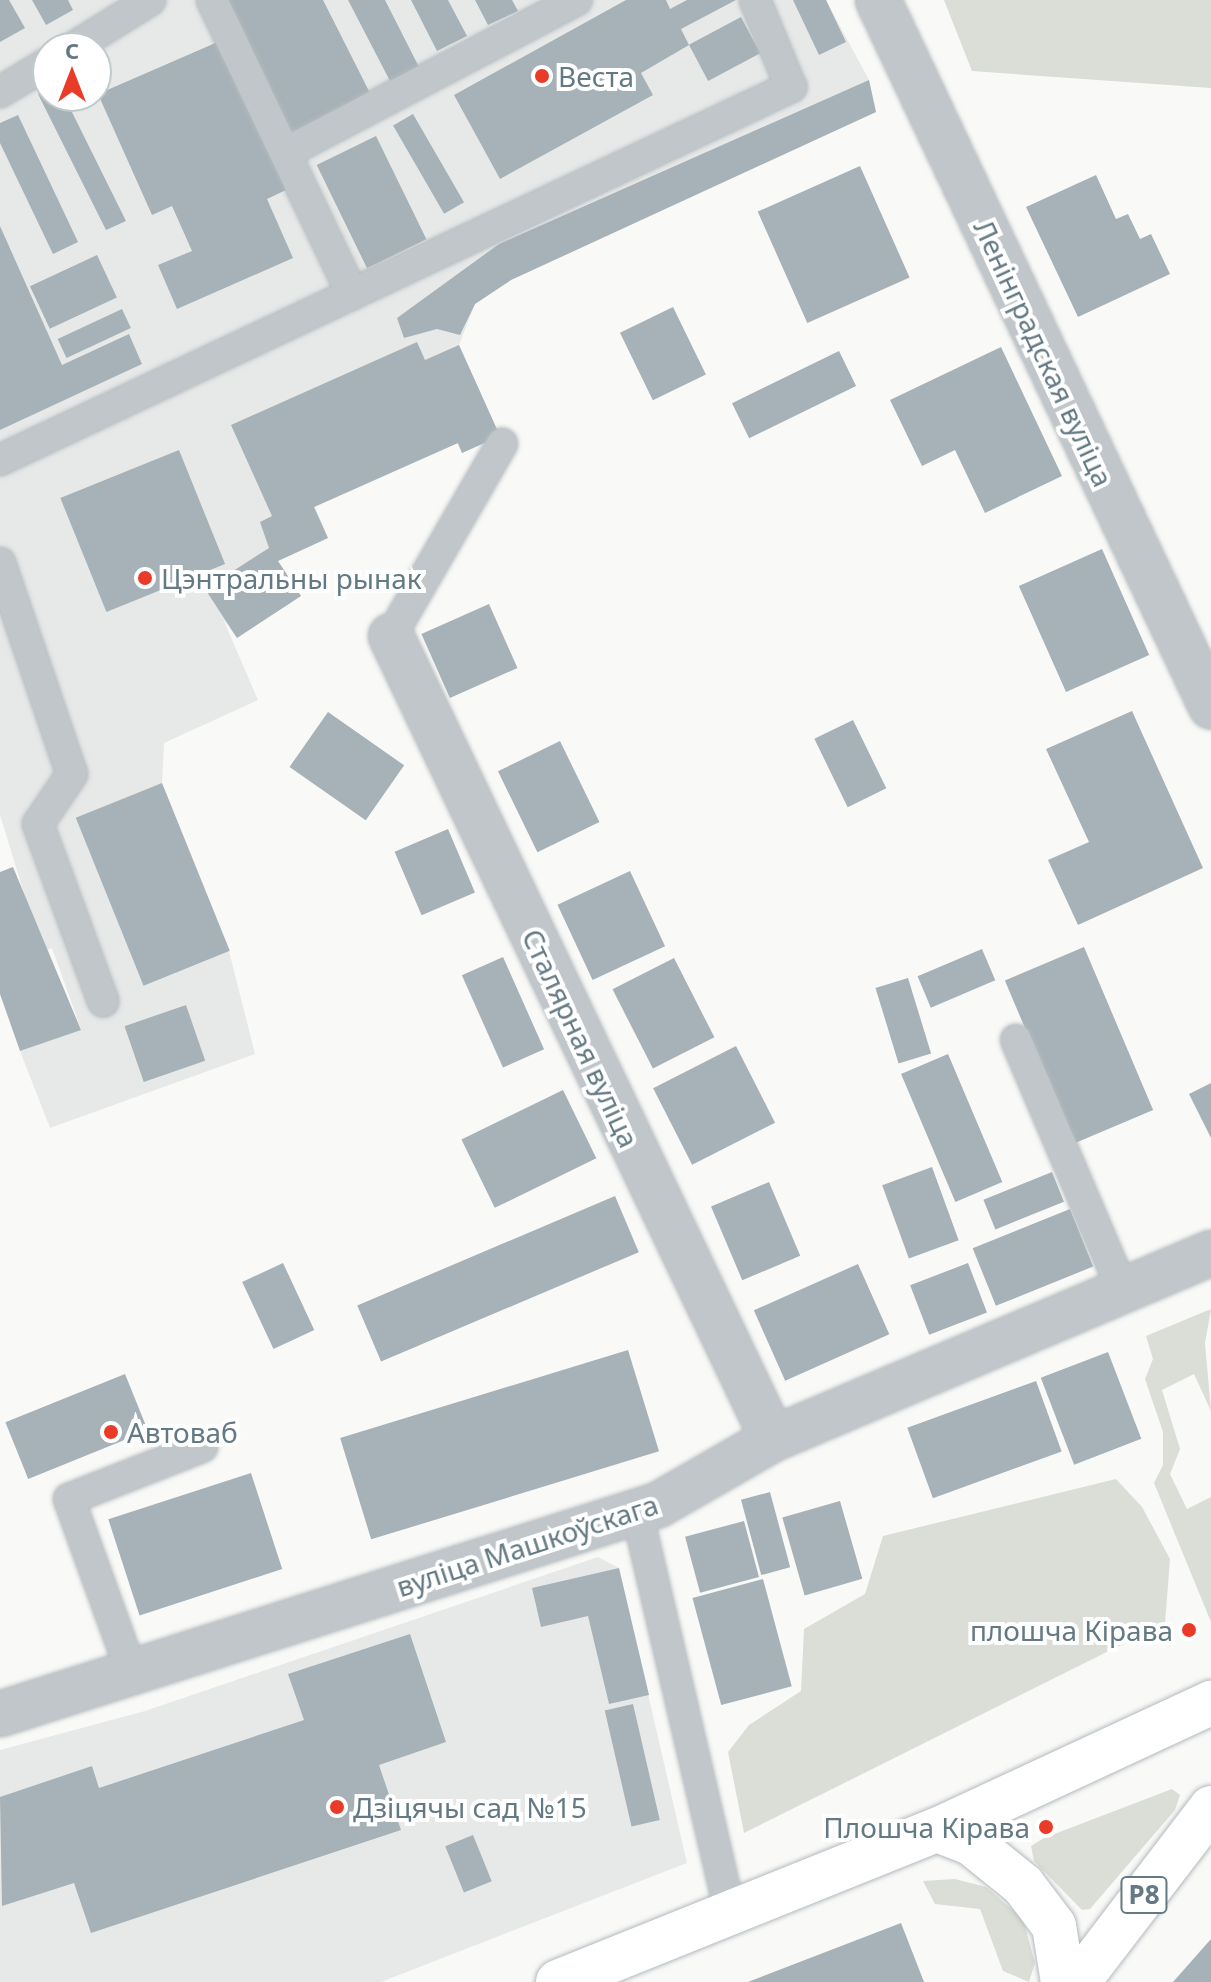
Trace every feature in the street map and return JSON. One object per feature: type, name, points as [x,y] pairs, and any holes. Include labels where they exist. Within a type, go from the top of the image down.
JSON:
[{"type":"main road","points":[[558,1982],[731,1916],[937,1830],[1211,1703]]},
{"type":"main road","name":"Р8","points":[[1078,1982],[1211,1808]]},
{"type":"main road","points":[[937,1830],[971,1843],[1023,1885],[1054,1926],[1063,1982]]},
{"type":"street","name":"Ленінградская вуліца","points":[[878,0],[1211,706]]},
{"type":"street","name":"Сталярная вуліца","points":[[391,636],[773,1439]]},
{"type":"street","name":"вуліца Машкоўскага","points":[[0,1714],[637,1512],[773,1439],[1124,1293],[1211,1253]]},
{"type":"lane","points":[[99,32],[150,0]]},
{"type":"lane","points":[[212,0],[352,294]]},
{"type":"lane","points":[[287,152],[577,0]]},
{"type":"lane","points":[[0,460],[791,87],[755,0]]},
{"type":"lane","points":[[0,92],[32,73]]},
{"type":"lane","points":[[391,636],[502,444]]},
{"type":"lane","points":[[0,563],[72,774],[38,824],[103,1001]]},
{"type":"lane","points":[[1016,1040],[1124,1293]]},
{"type":"lane","points":[[132,1673],[69,1499],[202,1447]]},
{"type":"lane","points":[[637,1512],[731,1916]]},
{"type":"shaded area","name":"Цэнтральны рынак","points":[[0,0],[826,0],[869,80],[876,112],[511,280],[475,304],[459,345],[500,436],[462,453],[457,443],[315,507],[328,538],[278,561],[301,596],[237,638],[223,619],[258,700],[164,743],[162,784],[229,951],[255,1054],[50,1128],[20,1051],[81,1029],[52,948],[42,952],[0,815]]},
{"type":"shaded area","points":[[944,0],[1211,0],[1211,88],[972,71]]},
{"type":"shaded area","points":[[1211,1309],[1205,1343],[1211,1411],[1194,1374],[1162,1390],[1180,1449],[1170,1474],[1187,1509],[1211,1497],[1211,1622],[1154,1483],[1163,1465],[1163,1432],[1145,1379],[1153,1359],[1146,1336]]},
{"type":"shaded area","points":[[1116,1479],[1142,1507],[1170,1559],[1165,1623],[744,1833],[728,1752],[749,1725],[801,1691],[804,1629],[865,1594],[883,1536]]},
{"type":"shaded area","name":"Дзіцячы сад №15","points":[[598,1557],[619,1568],[687,1863],[381,1982],[0,1982],[0,1750],[145,1711]]},
{"type":"shaded area","points":[[1172,1789],[1180,1795],[1175,1810],[1090,1909],[1082,1910],[1034,1861],[1031,1846],[1044,1838]]},
{"type":"shaded area","points":[[955,1879],[986,1887],[1023,1919],[1035,1963],[1029,1982],[1003,1971],[980,1909],[935,1904],[923,1881]]},
{"type":"building","points":[[0,0],[9,0],[25,28],[0,42]]},
{"type":"building","points":[[32,0],[68,0],[73,10],[46,25]]},
{"type":"building","points":[[224,0],[323,0],[372,97],[293,136]]},
{"type":"building","points":[[348,0],[385,0],[419,67],[390,81]]},
{"type":"building","points":[[411,0],[448,0],[467,36],[437,51]]},
{"type":"building","points":[[475,0],[512,0],[518,11],[488,25]]},
{"type":"building","points":[[626,0],[666,0],[670,9],[687,0],[736,0],[681,29],[689,45],[641,73],[653,95],[500,179],[454,95]]},
{"type":"building","points":[[793,0],[826,0],[846,42],[819,55]]},
{"type":"building","points":[[741,17],[760,53],[708,81],[689,45]]},
{"type":"building","points":[[220,41],[286,190],[267,199],[293,258],[177,309],[158,265],[192,251],[172,206],[152,215],[106,112],[112,112],[112,88]]},
{"type":"building","points":[[869,80],[876,112],[511,280],[475,304],[460,335],[437,329],[404,338],[397,318],[499,244]]},
{"type":"building","points":[[47,112],[72,112],[126,221],[106,230]]},
{"type":"building","points":[[413,114],[464,202],[444,214],[393,126]]},
{"type":"building","points":[[18,115],[78,242],[53,254],[0,143],[0,123]]},
{"type":"building","points":[[376,136],[426,239],[367,268],[317,165]]},
{"type":"building","points":[[860,166],[910,277],[807,323],[758,212]]},
{"type":"building","points":[[1096,175],[1116,219],[1128,214],[1140,239],[1151,234],[1170,274],[1078,317],[1026,207]]},
{"type":"building","points":[[0,226],[62,365],[129,334],[142,364],[0,430]]},
{"type":"building","points":[[97,255],[117,298],[50,329],[30,286]]},
{"type":"building","points":[[673,307],[706,374],[653,400],[620,333]]},
{"type":"building","points":[[122,309],[131,328],[67,358],[58,339]]},
{"type":"building","points":[[417,342],[425,360],[459,345],[500,436],[462,453],[458,443],[314,507],[328,538],[278,561],[301,596],[237,638],[205,589],[269,548],[260,522],[272,516],[231,425]]},
{"type":"building","points":[[1001,347],[1062,476],[985,513],[955,450],[922,466],[890,400]]},
{"type":"building","points":[[839,351],[856,386],[749,438],[732,403]]},
{"type":"building","points":[[179,450],[225,564],[106,612],[60,498]]},
{"type":"building","points":[[1102,549],[1149,655],[1066,692],[1019,586]]},
{"type":"building","points":[[489,604],[517,668],[450,698],[421,634]]},
{"type":"building","points":[[1132,711],[1203,868],[1078,925],[1048,860],[1089,842],[1046,749]]},
{"type":"building","points":[[328,712],[404,765],[366,820],[290,767]]},
{"type":"building","points":[[853,720],[886,788],[848,807],[814,739]]},
{"type":"building","points":[[560,741],[599,822],[537,852],[498,771]]},
{"type":"building","points":[[162,783],[230,951],[144,986],[76,818]]},
{"type":"building","points":[[448,829],[475,893],[422,915],[395,852]]},
{"type":"building","points":[[13,867],[81,1030],[20,1051],[0,994],[0,872]]},
{"type":"building","points":[[630,871],[665,946],[593,980],[557,905]]},
{"type":"building","points":[[1084,947],[1153,1110],[1074,1144],[1005,981]]},
{"type":"building","points":[[982,949],[995,980],[931,1008],[918,976]]},
{"type":"building","points":[[503,957],[544,1049],[503,1068],[462,975]]},
{"type":"building","points":[[674,958],[714,1037],[653,1069],[613,989]]},
{"type":"building","points":[[908,978],[931,1054],[899,1063],[875,988]]},
{"type":"building","points":[[186,1005],[205,1061],[144,1082],[125,1026]]},
{"type":"building","points":[[736,1046],[775,1123],[692,1165],[653,1088]]},
{"type":"building","points":[[948,1054],[1002,1182],[955,1202],[901,1074]]},
{"type":"building","points":[[1211,1083],[1211,1138],[1189,1094]]},
{"type":"building","points":[[563,1090],[596,1158],[495,1208],[461,1140]]},
{"type":"building","points":[[932,1167],[959,1240],[909,1258],[882,1185]]},
{"type":"building","points":[[1052,1172],[1064,1202],[995,1229],[983,1200]]},
{"type":"building","points":[[769,1182],[800,1256],[742,1280],[711,1207]]},
{"type":"building","points":[[615,1196],[639,1252],[381,1362],[357,1305]]},
{"type":"building","points":[[1070,1209],[1093,1266],[996,1306],[973,1248]]},
{"type":"building","points":[[283,1263],[314,1330],[273,1349],[242,1282]]},
{"type":"building","points":[[968,1263],[987,1312],[929,1335],[910,1285]]},
{"type":"building","points":[[858,1264],[889,1334],[785,1381],[754,1310]]},
{"type":"building","points":[[628,1350],[659,1451],[371,1539],[340,1438]]},
{"type":"building","points":[[1108,1352],[1141,1439],[1074,1465],[1041,1378]]},
{"type":"building","points":[[125,1374],[148,1431],[28,1479],[5,1422]]},
{"type":"building","points":[[1036,1381],[1062,1451],[933,1498],[907,1428]]},
{"type":"building","points":[[251,1473],[282,1569],[140,1615],[108,1519]]},
{"type":"building","points":[[770,1492],[790,1567],[761,1575],[741,1500]]},
{"type":"building","points":[[840,1501],[862,1579],[805,1595],[782,1518]]},
{"type":"building","points":[[744,1521],[759,1577],[700,1593],[685,1537]]},
{"type":"building","points":[[619,1568],[649,1695],[609,1704],[588,1616],[541,1627],[532,1588]]},
{"type":"building","points":[[763,1579],[792,1686],[721,1705],[692,1598]]},
{"type":"building","points":[[410,1634],[446,1742],[379,1765],[401,1830],[91,1933],[74,1883],[2,1906],[0,1797],[92,1766],[99,1788],[304,1720],[288,1674]]},
{"type":"building","points":[[633,1704],[660,1820],[632,1826],[605,1711]]},
{"type":"building","points":[[473,1835],[492,1881],[464,1893],[445,1846]]},
{"type":"building","points":[[901,1923],[924,1982],[748,1982]]},
{"type":"building","points":[[1211,1939],[1211,1982],[1173,1982]]},
{"type":"place","name":"Веста","points":[[542,76]]},
{"type":"place","name":"Цэнтральны рынак","points":[[145,578]]},
{"type":"place","name":"Автоваб","points":[[111,1432]]},
{"type":"place","name":"плошча Кірава","points":[[1189,1630]]},
{"type":"place","name":"Дзіцячы сад №15","points":[[337,1807]]},
{"type":"place","name":"Плошча Кірава","points":[[1046,1827]]}]
